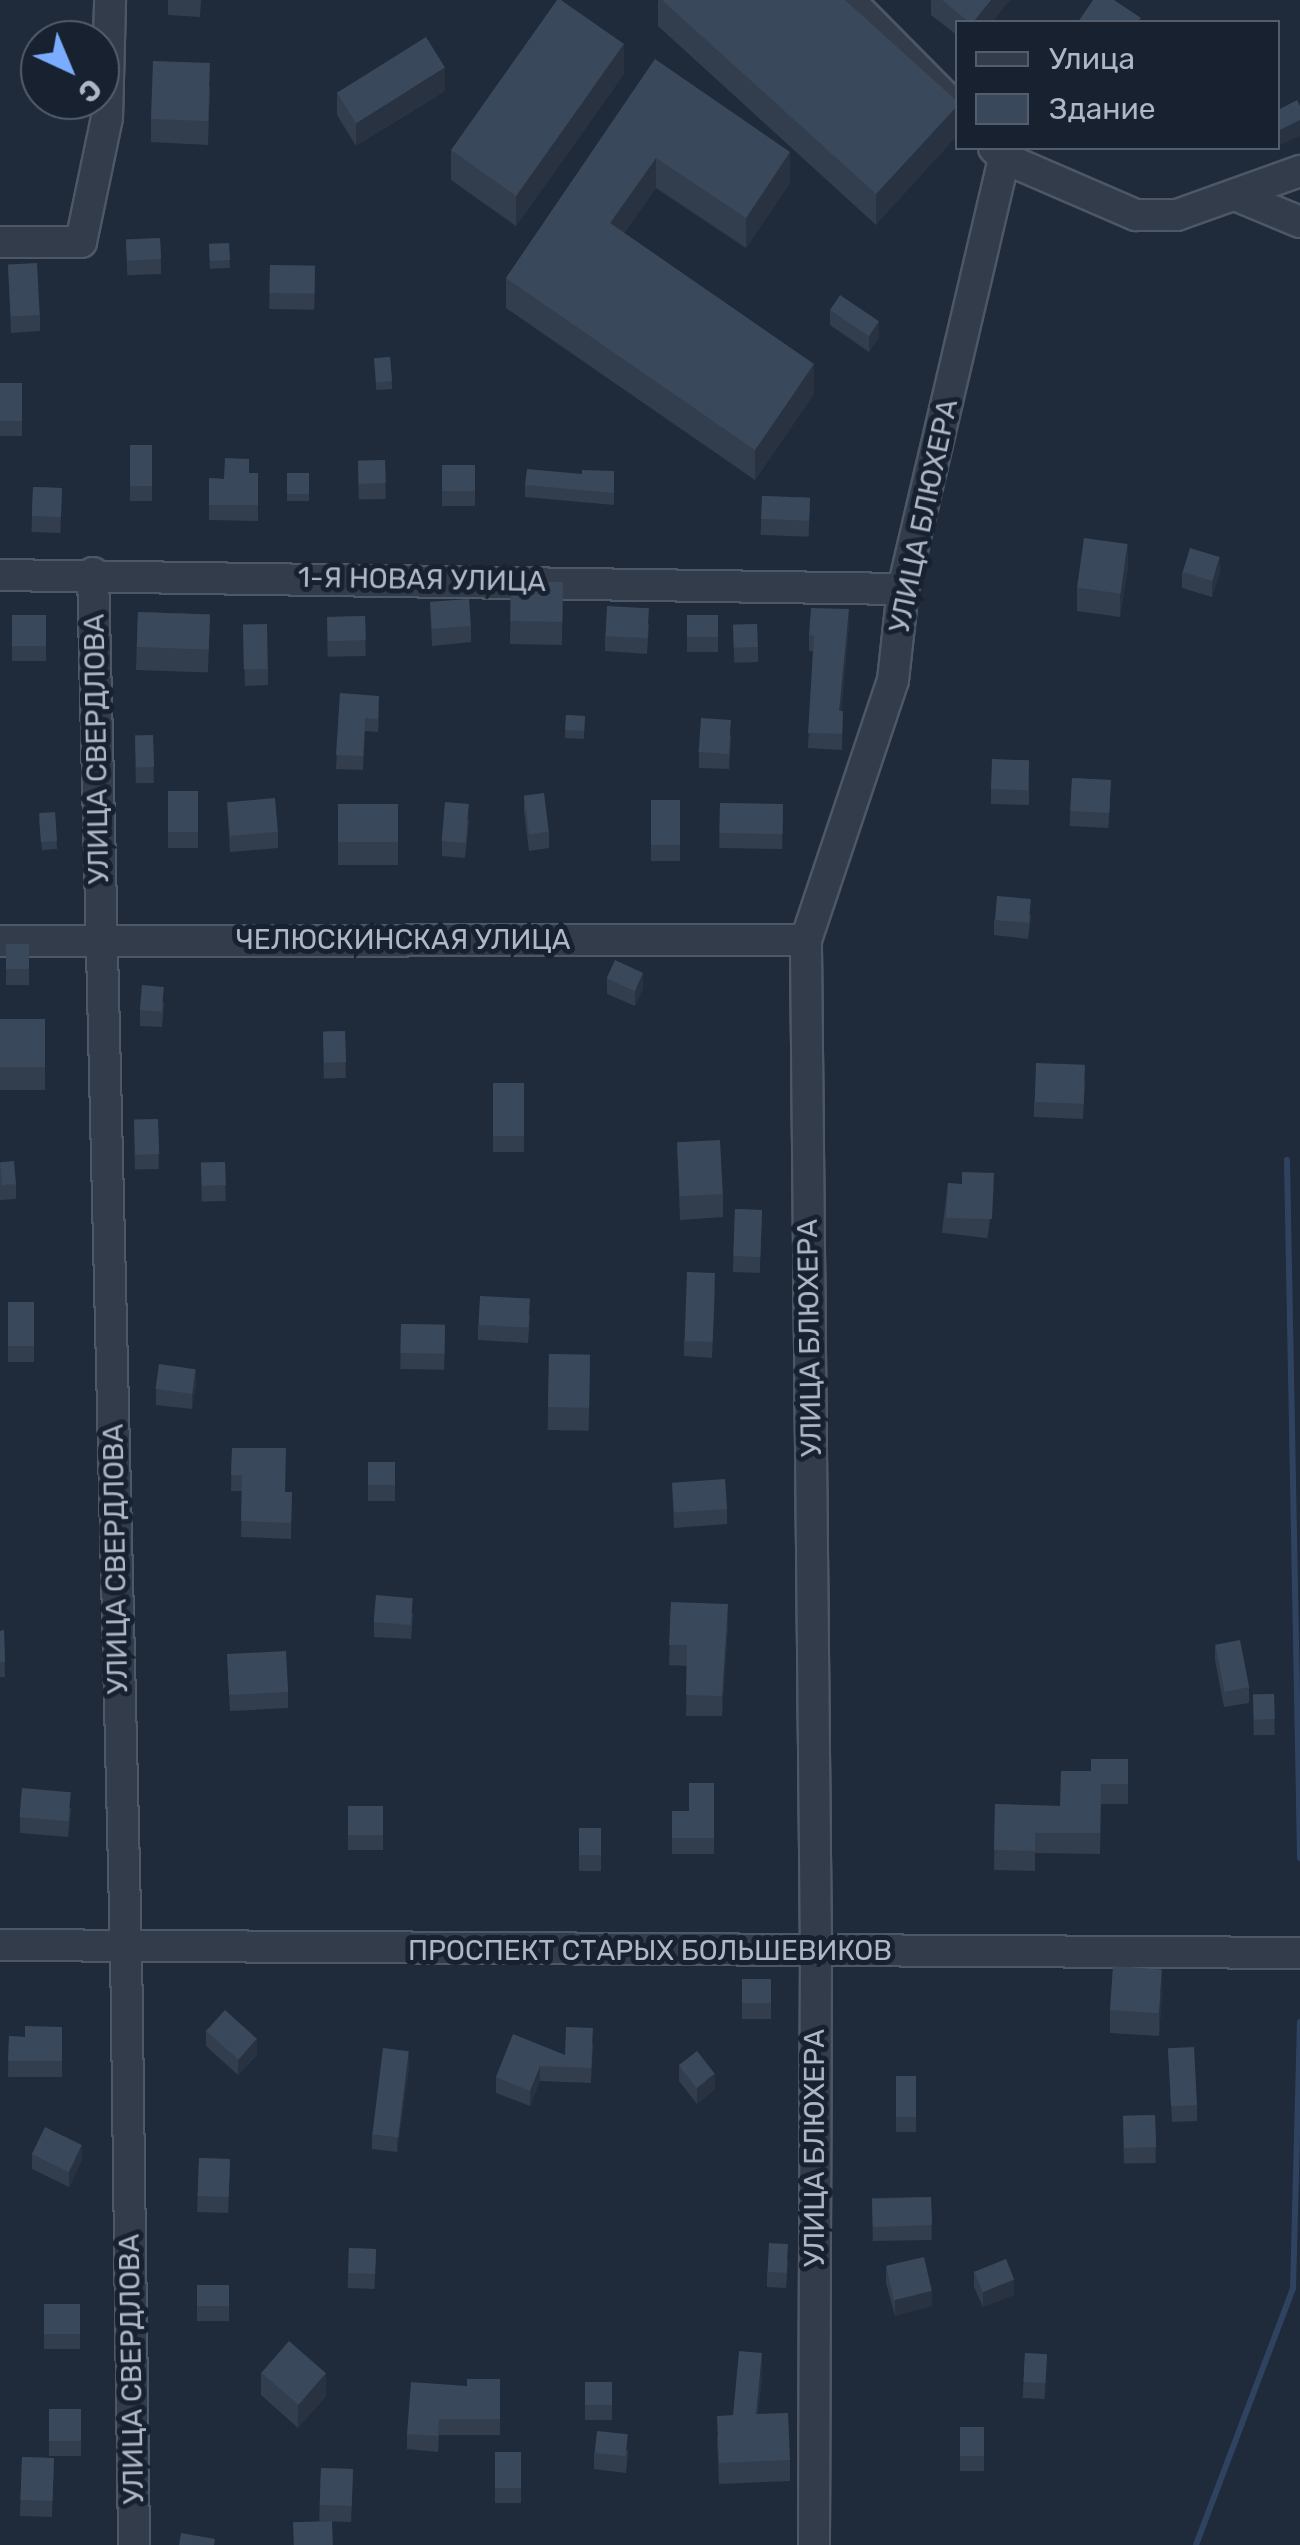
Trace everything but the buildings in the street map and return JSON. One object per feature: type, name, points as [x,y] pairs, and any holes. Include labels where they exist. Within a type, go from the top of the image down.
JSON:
[{"type":"street","points":[[0,242],[81,242],[108,118],[110,0]]},
{"type":"street","points":[[849,0],[955,107]]},
{"type":"street","points":[[999,153],[1136,215],[1176,216],[1300,170]]},
{"type":"street","name":"УЛИЦА БЛЮХЕРА","points":[[814,2545],[816,1952],[806,940],[893,680],[903,588],[999,153]]},
{"type":"street","points":[[1234,195],[1300,222]]},
{"type":"street","name":"УЛИЦА СВЕРДЛОВА","points":[[93,574],[126,1948],[134,2545]]},
{"type":"street","name":"1-Я НОВАЯ УЛИЦА","points":[[0,575],[903,588]]},
{"type":"street","name":"ЧЕЛЮСКИНСКАЯ УЛИЦА","points":[[0,941],[806,940]]},
{"type":"street","name":"ПРОСПЕКТ СТАРЫХ БОЛЬШЕВИКОВ","points":[[0,1945],[1299,1953]]},
{"type":"waterway","points":[[1287,1160],[1300,1858]]},
{"type":"waterway","points":[[1196,2545],[1293,2288],[1300,2022]]}]
